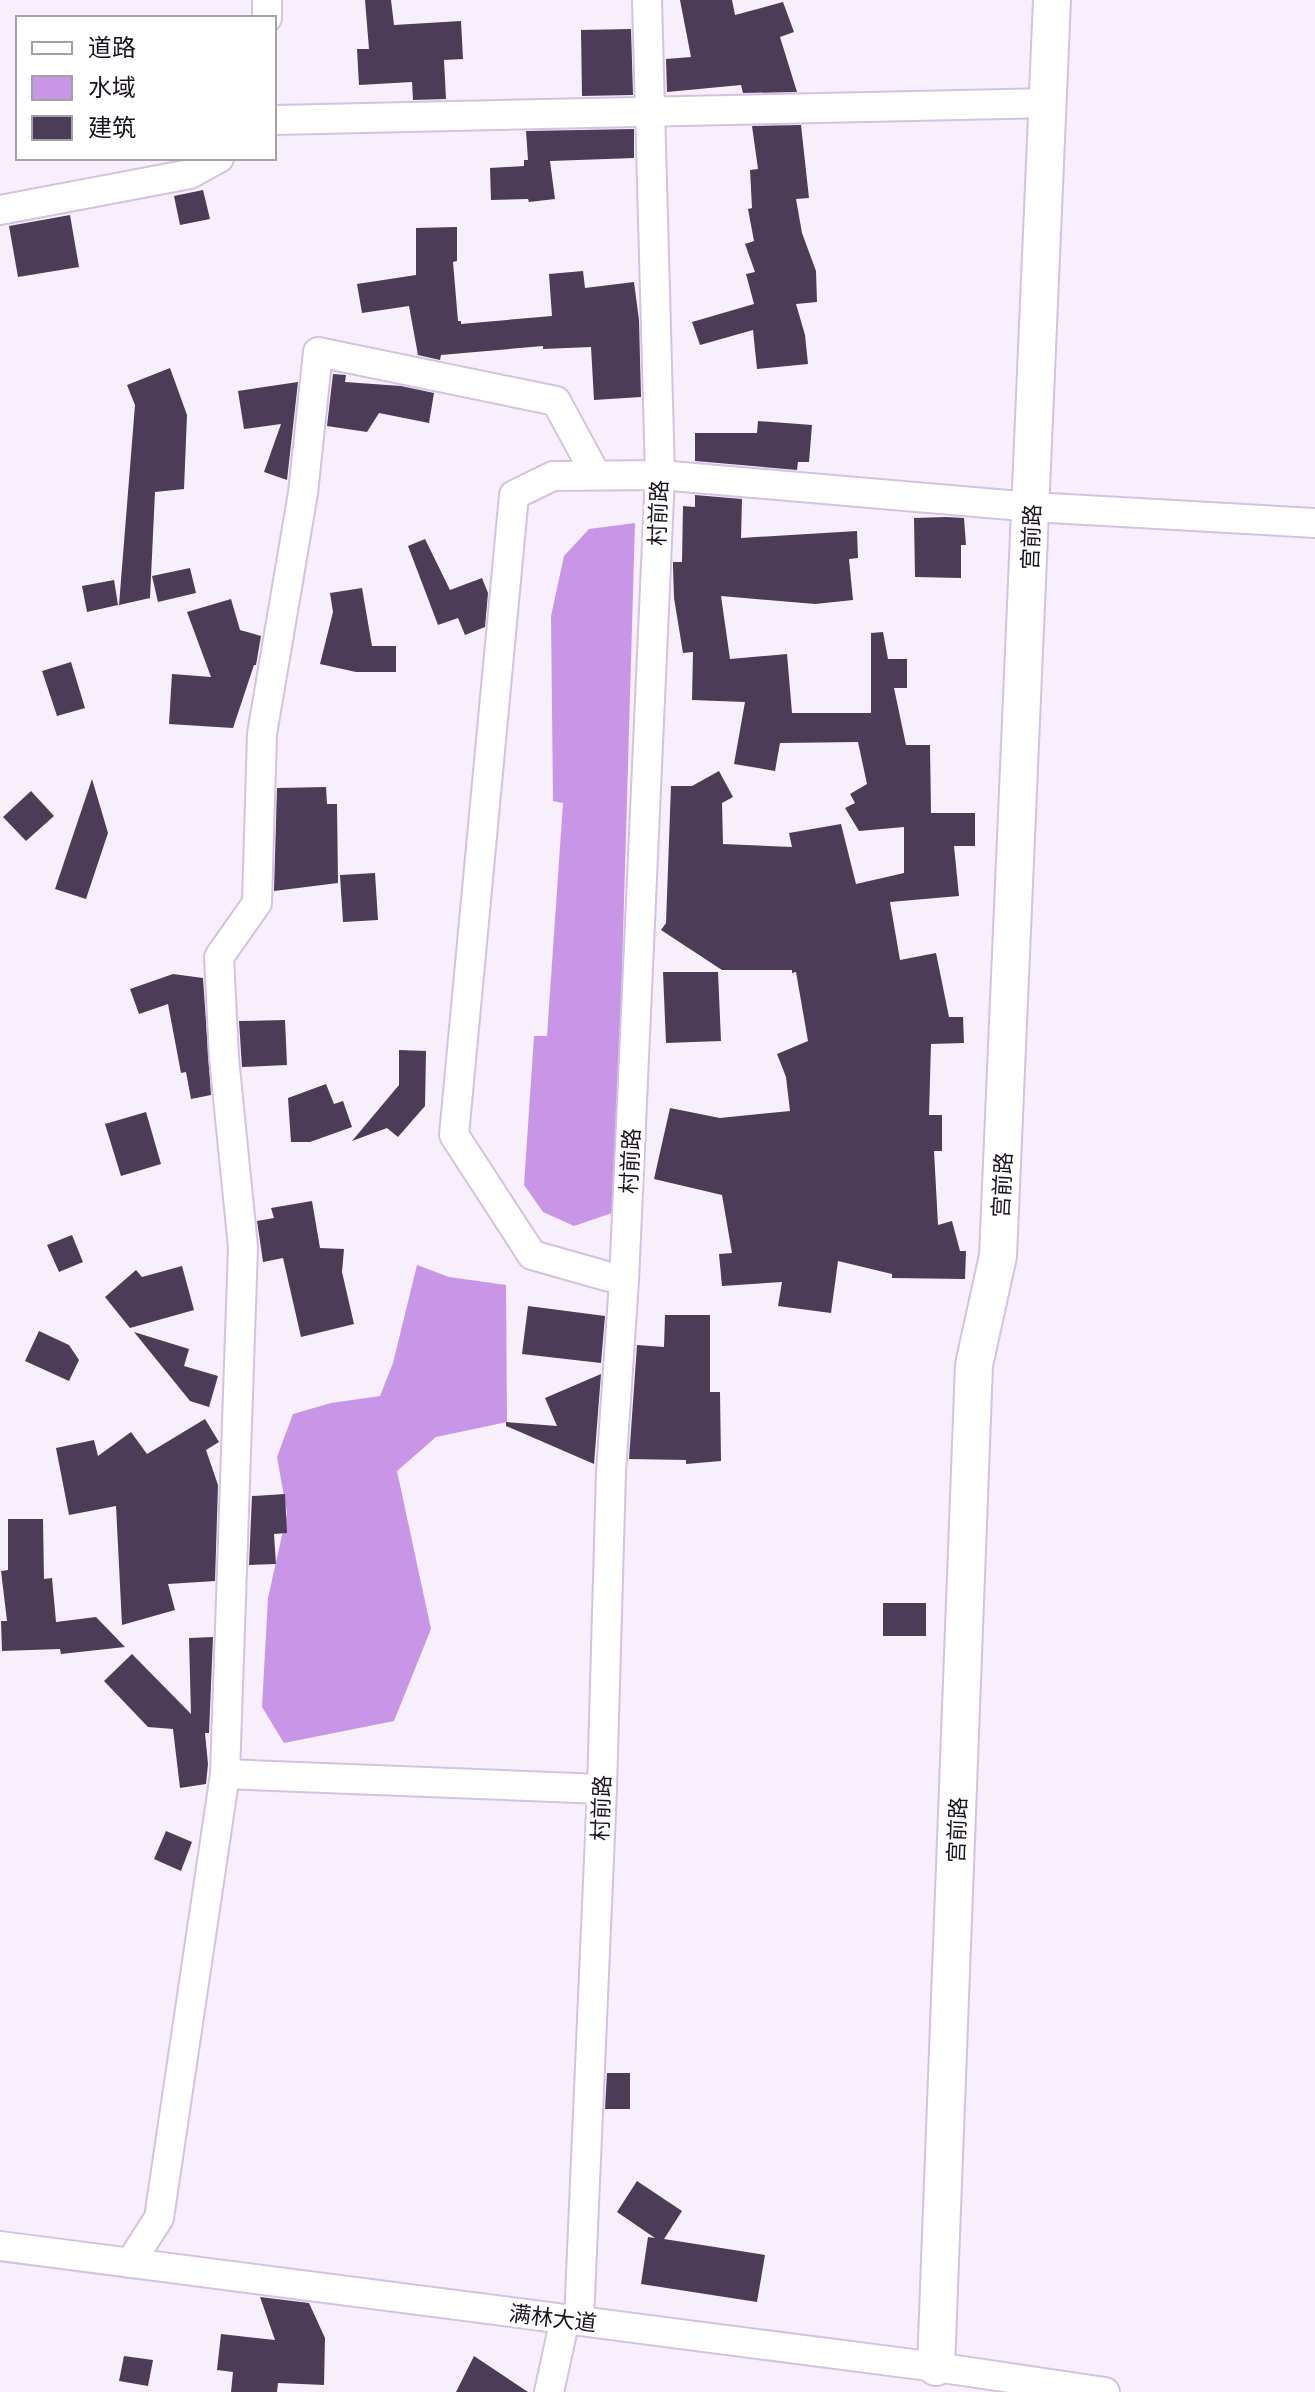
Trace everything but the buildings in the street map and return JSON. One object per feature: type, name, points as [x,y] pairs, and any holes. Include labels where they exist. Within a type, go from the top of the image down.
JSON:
[{"type":"street","name":"村前路","points":[[549,2392],[572,2320],[602,1789],[611,1472],[624,1281],[660,475],[647,0]]},
{"type":"street","name":"宫前路","points":[[936,2367],[974,1365],[998,1256],[1052,0]]},
{"type":"street","points":[[276,120],[1048,103]]},
{"type":"street","points":[[0,210],[190,174],[215,160]]},
{"type":"street","points":[[130,2263],[159,2218],[225,1774],[243,1247],[224,1058],[219,957],[257,903],[262,734],[303,493],[318,352],[556,401],[596,475]]},
{"type":"street","points":[[624,1281],[532,1255],[454,1135],[514,495],[553,476],[660,475],[1032,507],[1315,523]]},
{"type":"street","points":[[225,1774],[602,1789]]},
{"type":"street","name":"满林大道","points":[[0,2246],[936,2367],[1105,2392]]},
{"type":"water","points":[[635,523],[615,1212],[574,1226],[543,1212],[524,1185],[534,1036],[547,1036],[563,803],[553,801],[551,616],[564,556],[589,529]]},
{"type":"water","points":[[417,1265],[449,1277],[506,1285],[507,1422],[436,1437],[397,1471],[431,1629],[394,1721],[284,1743],[262,1707],[268,1598],[287,1513],[277,1457],[293,1414],[331,1403],[380,1396],[393,1363]]}]
